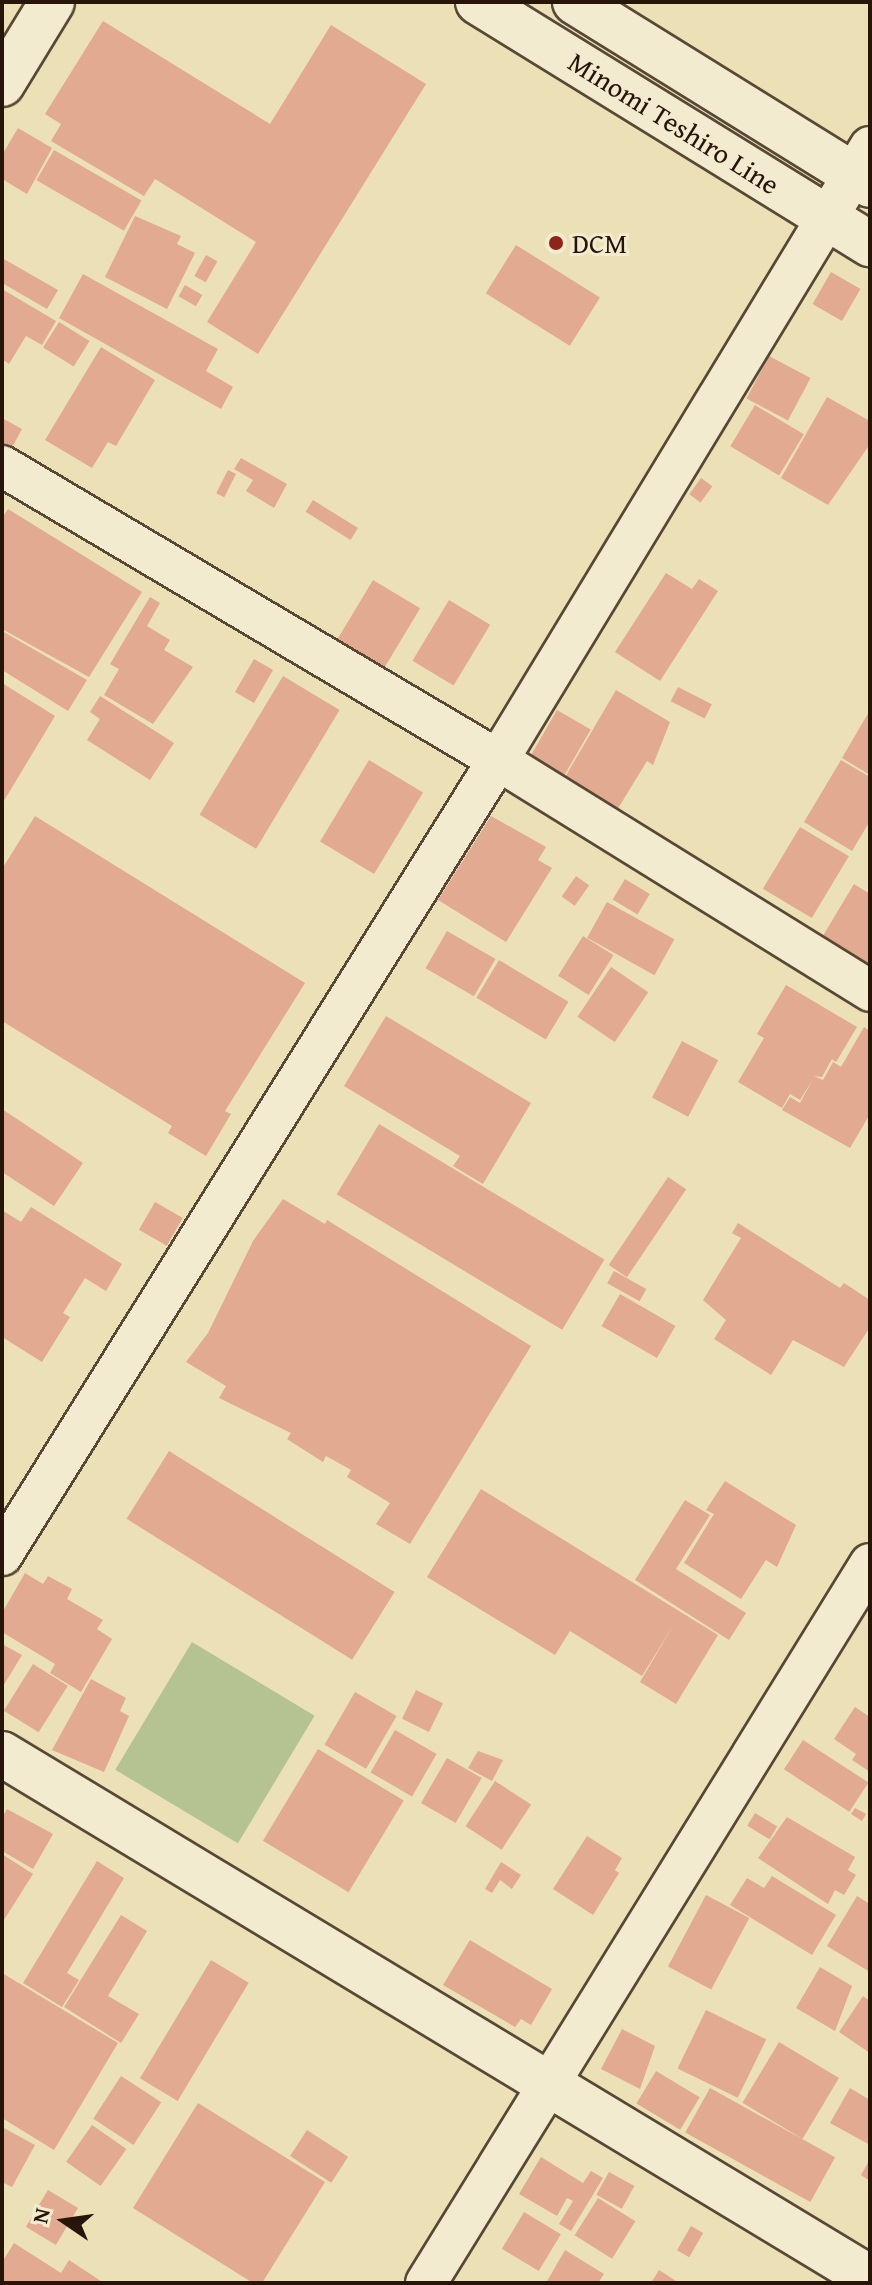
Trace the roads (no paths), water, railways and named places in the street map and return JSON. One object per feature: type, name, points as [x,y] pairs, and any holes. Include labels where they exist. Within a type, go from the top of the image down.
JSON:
[{"type":"street","points":[[2,84],[52,2]]},
{"type":"street","name":"Minomi Teshiro Line","points":[[478,2],[870,244]]},
{"type":"street","name":"Minomi Teshiro Line","points":[[575,2],[864,169]]},
{"type":"street","points":[[2,1555],[498,760],[828,218],[864,169]]},
{"type":"street","points":[[2,466],[498,760],[870,991]]},
{"type":"street","points":[[426,2283],[870,1564]]},
{"type":"street","points":[[2,1754],[870,2278]]},
{"type":"place","name":"DCM","points":[[556,243]]}]
